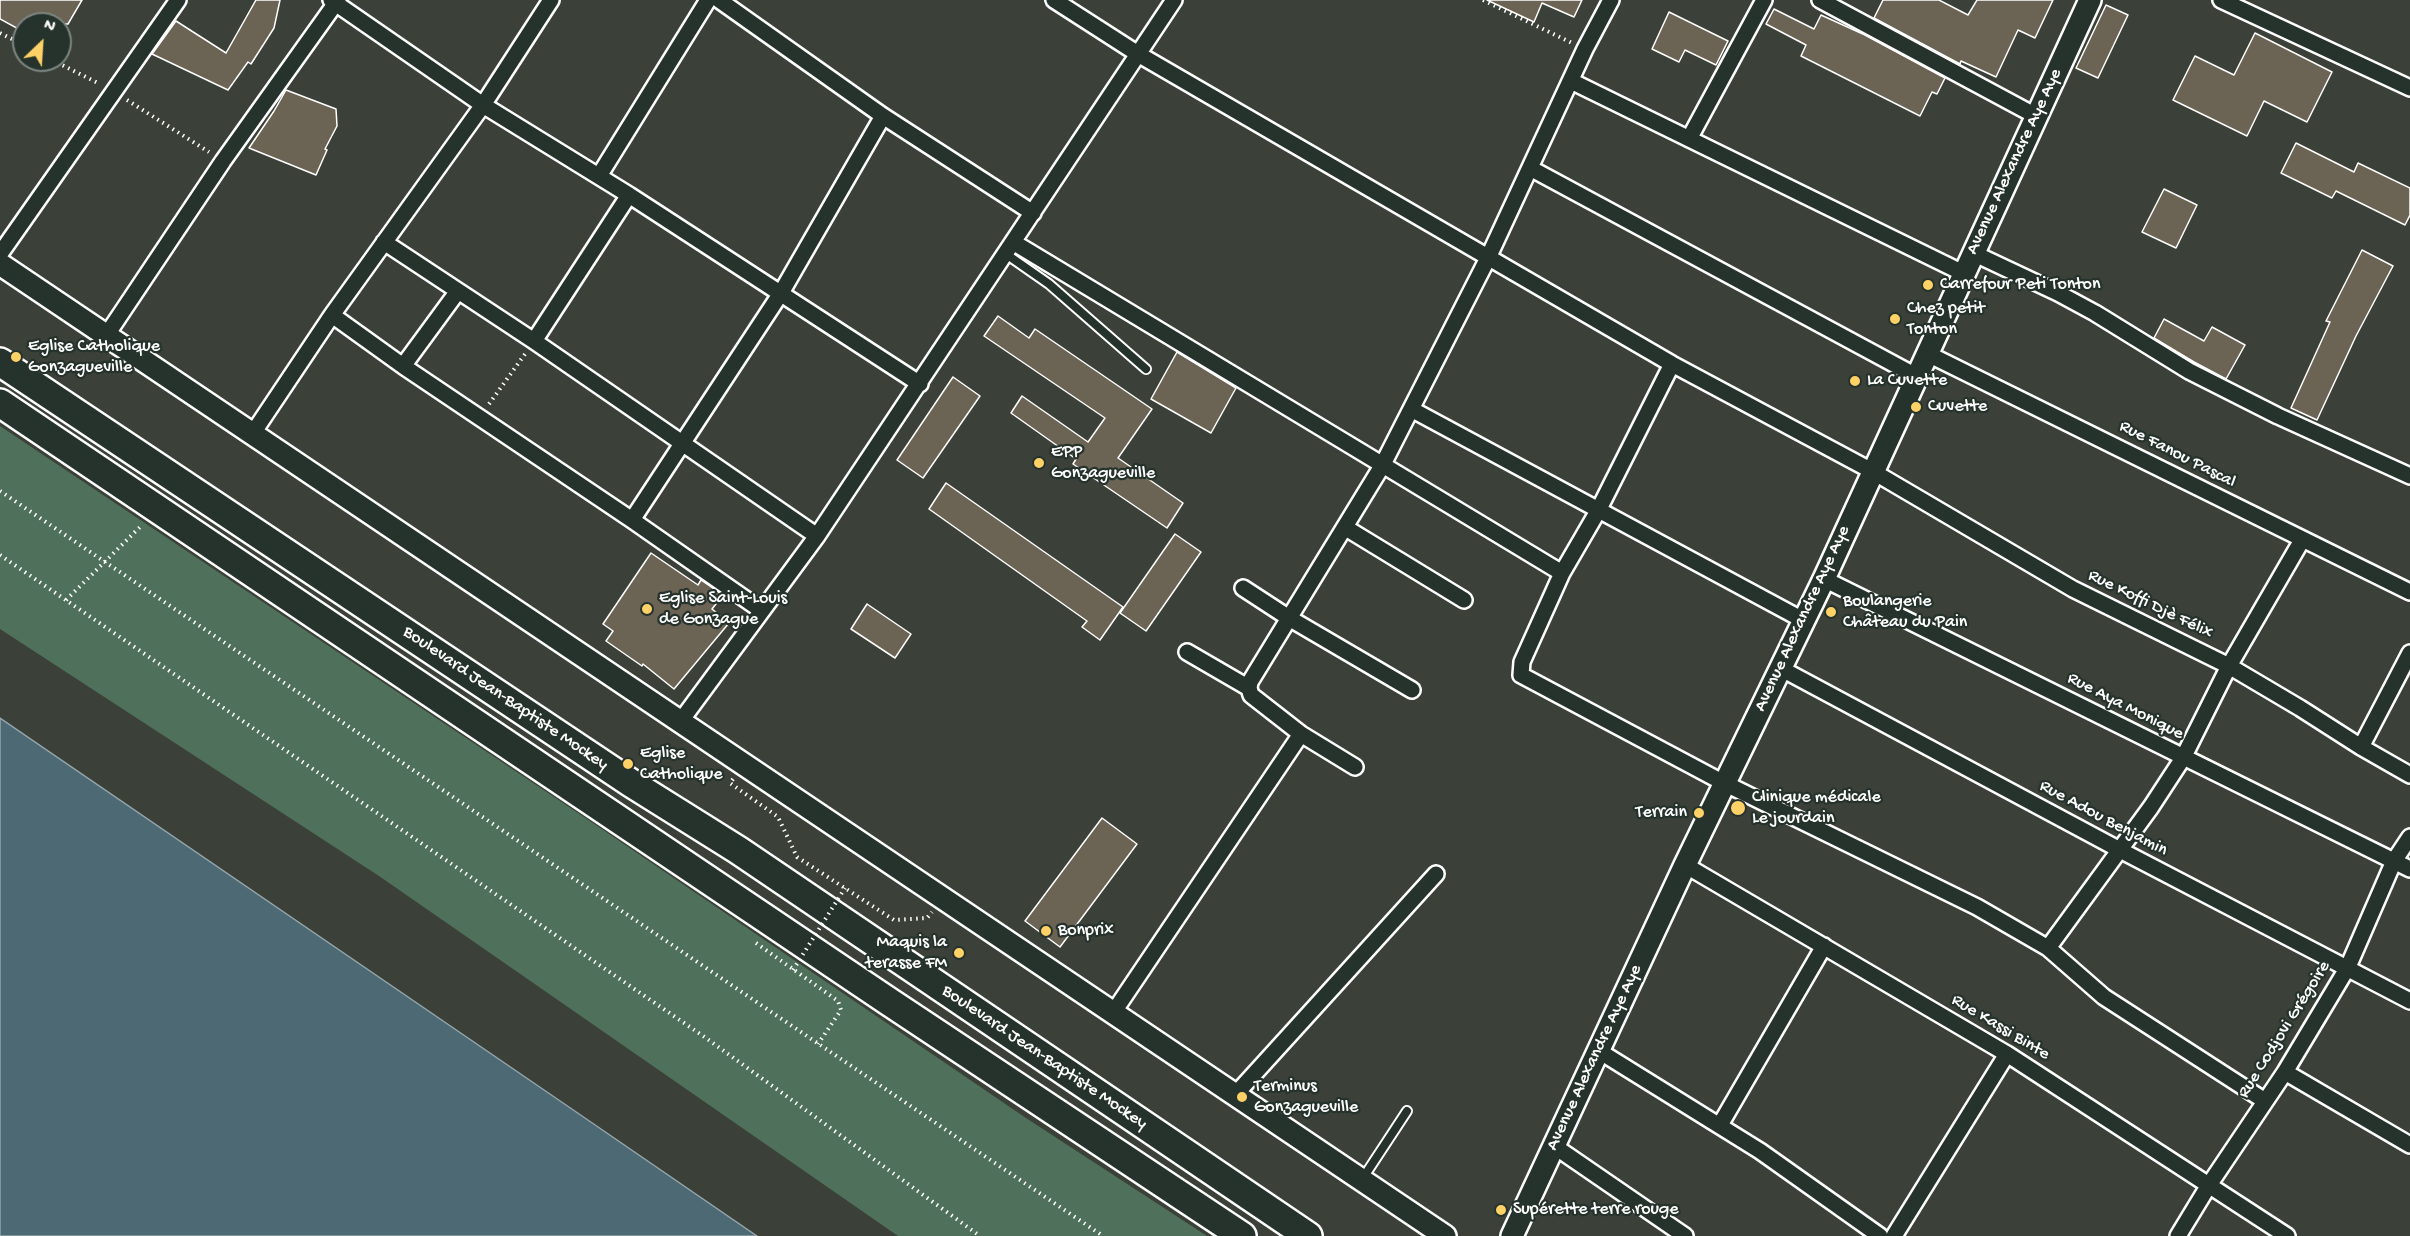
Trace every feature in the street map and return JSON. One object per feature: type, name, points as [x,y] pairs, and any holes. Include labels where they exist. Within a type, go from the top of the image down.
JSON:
[{"type":"highway","name":"Boulevard Jean-Baptiste Mockey","points":[[0,362],[202,494],[631,783],[738,850],[1308,1236]]},
{"type":"highway","name":"Boulevard Jean-Baptiste Mockey","points":[[0,403],[888,1001],[1242,1236]]},
{"type":"street","points":[[0,254],[178,0]]},
{"type":"street","points":[[253,433],[332,315],[483,105],[551,0]]},
{"type":"street","points":[[599,176],[708,0]]},
{"type":"street","points":[[720,0],[883,116],[1033,213]]},
{"type":"street","name":"Rue Koffi Djè Félix","points":[[1054,0],[1138,54],[1672,364],[1872,471],[2073,590],[2229,666],[2410,775]]},
{"type":"street","points":[[680,722],[817,536],[1174,0]]},
{"type":"street","points":[[1249,688],[1289,618],[1346,528],[1412,409],[1488,258],[1585,49],[1611,0]]},
{"type":"street","points":[[1689,138],[1764,0]]},
{"type":"street","points":[[1820,0],[2036,116]]},
{"type":"street","name":"Avenue Alexandre Aye Aye","points":[[1512,1236],[1685,865],[1824,579],[2090,0]]},
{"type":"street","points":[[2221,0],[2410,88]]},
{"type":"street","points":[[106,336],[222,161],[335,1],[483,105],[629,195],[920,384]]},
{"type":"street","points":[[1571,81],[1964,273]]},
{"type":"street","points":[[632,520],[782,293],[883,116]]},
{"type":"street","points":[[1530,168],[1916,376]]},
{"type":"street","points":[[534,341],[629,195]]},
{"type":"street","points":[[384,242],[534,341],[817,536]]},
{"type":"street","points":[[1009,248],[1562,573]]},
{"type":"street","points":[[1973,253],[2085,308],[2189,371],[2278,416],[2410,476]]},
{"type":"street","points":[[0,264],[1445,1236]]},
{"type":"street","points":[[403,366],[458,291]]},
{"type":"street","points":[[332,315],[761,610]]},
{"type":"street","name":"Rue Fanou Pascal","points":[[1926,353],[2410,592]]},
{"type":"street","points":[[1672,364],[1598,511],[1562,573],[1522,662],[1521,675],[1724,783],[1977,907],[2048,948],[2104,997],[2265,1101]]},
{"type":"street","points":[[1412,409],[1803,620]]},
{"type":"street","points":[[1346,528],[1464,600]]},
{"type":"street","points":[[2048,948],[2120,850],[2182,758],[2229,666],[2302,540]]},
{"type":"street","name":"Rue Aya Monique","points":[[1824,579],[2410,869]]},
{"type":"street","points":[[1243,588],[1289,618],[1412,690]]},
{"type":"street","points":[[1187,652],[1249,688],[1251,695],[1301,734],[1355,767]]},
{"type":"street","points":[[2361,747],[2410,653]]},
{"type":"street","name":"Rue Adou Benjamin","points":[[1780,668],[2120,850],[2410,1001]]},
{"type":"street","points":[[1113,1013],[1301,734]]},
{"type":"street","name":"Rue Codjovi Grégoire","points":[[2178,1236],[2208,1185],[2285,1072],[2348,967],[2394,861],[2410,837]]},
{"type":"street","name":"Rue Kassi Binte","points":[[1685,865],[2007,1054],[2287,1236]]},
{"type":"street","points":[[1235,1095],[1436,874]]},
{"type":"street","points":[[1720,1125],[1824,946]]},
{"type":"street","points":[[1599,1051],[1720,1125],[1880,1236]]},
{"type":"street","points":[[1894,1236],[2007,1054]]},
{"type":"street","points":[[2285,1072],[2410,1145]]},
{"type":"street","points":[[1554,1146],[1685,1236]]},
{"type":"lane","points":[[1009,248],[1146,369]]},
{"type":"lane","points":[[1362,1179],[1407,1111]]},
{"type":"path","points":[[1483,0],[1585,49]]},
{"type":"path","points":[[72,70],[113,92],[222,161]]},
{"type":"path","points":[[479,417],[534,341]]},
{"type":"path","points":[[0,491],[1103,1236]]},
{"type":"path","points":[[66,600],[145,522],[155,507]]},
{"type":"path","points":[[0,555],[706,1038],[980,1236]]},
{"type":"path","points":[[743,763],[730,783],[778,817],[797,857],[894,921],[927,918],[943,897]]},
{"type":"path","points":[[793,970],[845,888]]},
{"type":"path","points":[[756,943],[838,1001],[841,1010],[818,1044]]},
{"type":"green space","points":[[0,426],[596,825],[1026,1118],[1207,1236],[898,1236],[379,876],[0,629]]},
{"type":"water","points":[[0,718],[566,1105],[757,1236],[0,1236]]},
{"type":"building","points":[[0,0],[82,0],[72,17],[72,12],[12,12],[12,26],[0,19]]},
{"type":"building","points":[[256,0],[280,0],[274,28],[251,64],[248,62],[228,90],[152,54],[176,21],[226,53]]},
{"type":"building","points":[[1487,0],[1582,0],[1574,17],[1542,3],[1534,22]]},
{"type":"building","points":[[1883,0],[1939,0],[1968,15],[1977,0],[2053,0],[2035,38],[2018,30],[1996,77],[1961,61],[1960,64],[1874,18]]},
{"type":"building","points":[[2106,5],[2128,15],[2098,78],[2076,68]]},
{"type":"building","points":[[1774,9],[1814,29],[1821,15],[1865,35],[1945,78],[1937,94],[1932,92],[1920,116],[1801,56],[1806,45],[1766,24]]},
{"type":"building","points":[[1669,12],[1728,41],[1716,65],[1685,50],[1679,62],[1652,49]]},
{"type":"building","points":[[2255,33],[2332,72],[2307,122],[2264,101],[2247,136],[2173,100],[2195,56],[2234,75]]},
{"type":"building","points":[[286,90],[336,109],[337,126],[325,149],[327,150],[316,175],[249,148]]},
{"type":"building","points":[[2296,143],[2354,172],[2358,163],[2410,188],[2410,215],[2405,225],[2336,191],[2332,198],[2281,173]]},
{"type":"building","points":[[2164,189],[2197,205],[2176,248],[2142,232]]},
{"type":"building","points":[[2362,250],[2393,266],[2356,336],[2317,420],[2291,408],[2330,322],[2326,321]]},
{"type":"building","points":[[998,316],[1029,338],[1035,329],[1152,409],[1118,458],[1183,503],[1167,528],[1073,464],[1076,459],[1011,413],[1022,396],[1088,442],[1105,418],[984,336]]},
{"type":"building","points":[[2164,319],[2204,341],[2212,327],[2245,345],[2226,379],[2154,338]]},
{"type":"building","points":[[1177,352],[1236,388],[1211,433],[1151,399]]},
{"type":"building","points":[[953,377],[980,396],[923,478],[897,460]]},
{"type":"building","points":[[946,483],[1123,607],[1100,640],[1082,627],[1087,621],[929,509]]},
{"type":"building","points":[[1175,534],[1201,552],[1146,631],[1120,613]]},
{"type":"building","points":[[651,553],[698,585],[701,580],[723,595],[712,609],[729,623],[674,689],[643,664],[642,666],[606,641],[613,631],[603,624]]},
{"type":"building","points":[[867,604],[911,634],[895,658],[851,629]]},
{"type":"building","points":[[1102,818],[1137,844],[1060,947],[1025,921]]},
{"type":"place","name":"Carrefour Peti Tonton","points":[[1928,285]]},
{"type":"place","name":"Chez petit Tonton","points":[[1895,319]]},
{"type":"place","name":"Eglise Catholique Gonzagueville","points":[[16,357]]},
{"type":"place","name":"La Cuvette","points":[[1855,381]]},
{"type":"place","name":"Cuvette","points":[[1916,407]]},
{"type":"place","name":"EPP Gonzagueville","points":[[1039,463]]},
{"type":"place","name":"Eglise Saint-Louis de Gonzague","points":[[647,609]]},
{"type":"place","name":"Boulangerie Château du Pain","points":[[1831,612]]},
{"type":"place","name":"Eglise Catholique","points":[[628,764]]},
{"type":"place","name":"Clinique médicale Le jourdain","points":[[1738,808]]},
{"type":"place","name":"Terrain","points":[[1699,813]]},
{"type":"place","name":"Bonprix","points":[[1046,931]]},
{"type":"place","name":"Maquis la terasse FM","points":[[959,953]]},
{"type":"place","name":"Terminus Gonzagueville","points":[[1242,1097]]},
{"type":"place","name":"Supérette terre rouge","points":[[1501,1210]]}]
